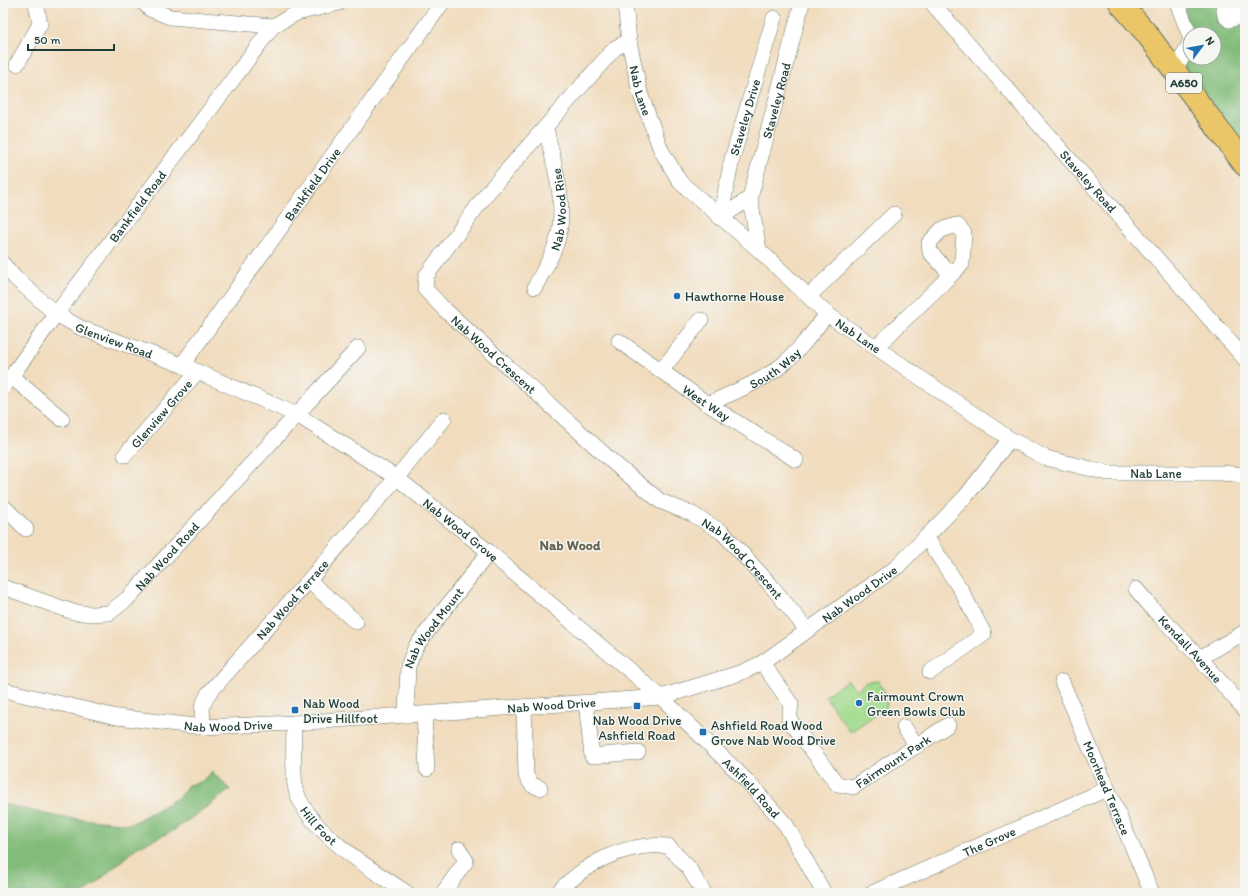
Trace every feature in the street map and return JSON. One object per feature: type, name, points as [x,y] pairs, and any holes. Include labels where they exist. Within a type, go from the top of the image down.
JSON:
[{"type":"highway","name":"A650","points":[[1120,3],[1175,70],[1245,165]]},
{"type":"street","points":[[17,64],[40,24],[36,3]]},
{"type":"street","points":[[144,3],[150,10],[170,18],[273,26],[297,13],[340,3]]},
{"type":"street","name":"Bankfield Drive","points":[[182,364],[442,3]]},
{"type":"street","name":"Nab Lane","points":[[625,3],[630,42],[640,93],[661,150],[680,182],[720,218],[760,250],[827,314],[1010,439],[1046,458],[1108,473],[1221,473],[1245,475]]},
{"type":"street","name":"Staveley Road","points":[[760,250],[750,198],[802,3]]},
{"type":"street","name":"Staveley Road","points":[[932,3],[1245,359]]},
{"type":"street","points":[[1177,3],[1186,26]]},
{"type":"street","points":[[1225,4],[1245,13]]},
{"type":"street","name":"Staveley Drive","points":[[720,218],[732,159],[774,18]]},
{"type":"street","name":"Bankfield Road","points":[[8,382],[56,314],[273,26]]},
{"type":"street","name":"Nab Wood Crescent","points":[[630,42],[615,48],[480,204],[426,276],[425,289],[444,309],[609,459],[660,501],[692,514],[722,532],[769,583],[807,630]]},
{"type":"street","points":[[1175,70],[1182,57]]},
{"type":"street","name":"Nab Wood Rise","points":[[535,287],[553,253],[559,236],[561,208],[546,128]]},
{"type":"street","points":[[720,218],[750,198]]},
{"type":"street","points":[[809,296],[894,214]]},
{"type":"street","name":"Glenview Road","points":[[3,264],[14,277],[56,314],[81,328],[182,364],[197,372],[242,390]]},
{"type":"street","points":[[876,347],[951,275]]},
{"type":"street","name":"South Way","points":[[708,404],[747,386],[781,366],[804,344],[827,314]]},
{"type":"street","points":[[661,371],[701,320]]},
{"type":"street","name":"West Way","points":[[619,341],[708,404],[796,460]]},
{"type":"street","name":"Nab Wood Road","points":[[3,586],[73,612],[92,614],[109,613],[127,599],[358,348]]},
{"type":"street","name":"Glenview Grove","points":[[125,455],[197,372]]},
{"type":"street","points":[[8,382],[62,419]]},
{"type":"street","name":"Nab Wood Grove","points":[[242,390],[297,415],[397,478],[489,552],[661,697]]},
{"type":"street","name":"Nab Wood Terrace","points":[[203,726],[202,707],[208,694],[309,581],[397,478],[444,419]]},
{"type":"street","name":"Nab Wood Drive","points":[[3,690],[117,718],[203,726],[294,723],[661,697],[740,673],[762,662],[898,566],[966,496],[1010,439]]},
{"type":"street","points":[[3,506],[26,529]]},
{"type":"street","points":[[926,537],[960,590],[984,634],[930,672]]},
{"type":"street","name":"Nab Wood Mount","points":[[406,714],[408,666],[416,646],[489,552]]},
{"type":"street","points":[[309,581],[356,622]]},
{"type":"street","name":"Kendall Avenue","points":[[1136,589],[1200,658],[1245,710]]},
{"type":"street","points":[[1200,658],[1245,632]]},
{"type":"street","name":"Fairmount Park","points":[[762,662],[792,704],[789,719],[837,784],[854,788],[948,725]]},
{"type":"street","name":"Moorhead Terrace","points":[[1062,682],[1152,893]]},
{"type":"street","name":"Ashfield Road","points":[[661,697],[748,782],[786,825],[824,893]]},
{"type":"street","points":[[586,703],[592,756],[638,752]]},
{"type":"street","points":[[524,707],[527,779],[532,785],[540,788]]},
{"type":"street","points":[[424,714],[427,769]]},
{"type":"street","name":"Hill Foot","points":[[294,723],[296,788],[300,802],[322,831],[358,860],[407,893]]},
{"type":"street","points":[[904,727],[917,746]]},
{"type":"street","name":"The Grove","points":[[872,893],[1107,789]]},
{"type":"street","points":[[557,893],[572,877],[594,862],[626,850],[650,844],[668,846],[688,867],[704,893]]},
{"type":"street","points":[[443,893],[466,861],[459,849]]},
{"type":"green space","points":[[1179,3],[1245,3],[1245,150],[1183,68],[1184,66],[1222,66],[1222,26],[1187,26]]},
{"type":"green space","name":"Fairmount Crown Green Bowls Club","points":[[848,680],[856,690],[866,682],[878,681],[888,698],[886,708],[850,732],[825,696]]},
{"type":"green space","points":[[212,771],[230,790],[173,831],[137,847],[85,893],[3,893],[3,804],[59,817],[131,824],[179,797],[188,785],[201,782]]},
{"type":"place","name":"Hawthorne House","points":[[677,296]]},
{"type":"place","name":"Fairmount Crown Green Bowls Club","points":[[859,703]]},
{"type":"place","name":"Nab Wood Drive Ashfield Road","points":[[637,706]]},
{"type":"place","name":"Nab Wood Drive Hillfoot","points":[[295,710]]},
{"type":"place","name":"Ashfield Road Wood Grove Nab Wood Drive","points":[[703,732]]},
{"type":"district","name":"Nab Wood","points":[[570,545]]}]
